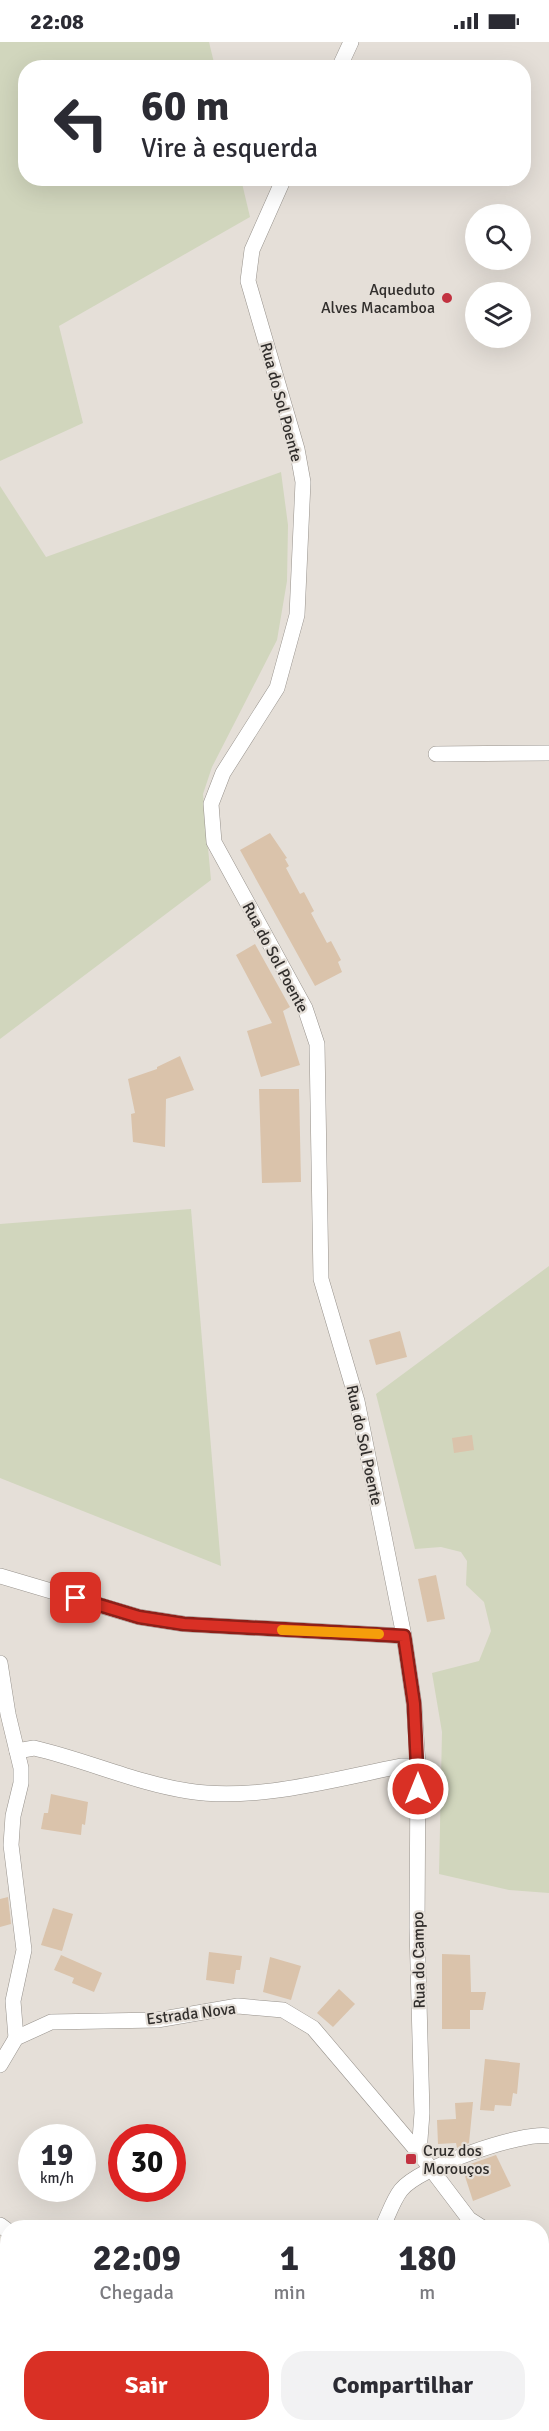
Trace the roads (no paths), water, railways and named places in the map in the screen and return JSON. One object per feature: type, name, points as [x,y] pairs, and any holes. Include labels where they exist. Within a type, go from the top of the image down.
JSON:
[{"type":"street","points":[[343,60],[351,42]]},
{"type":"street","name":"Rua do Sol Poente","points":[[280,186],[252,250],[248,281],[297,449],[303,482],[297,615],[277,688],[223,773],[211,804],[213,832],[214,842],[305,1008],[318,1044],[321,1279],[357,1401],[404,1636],[414,1704],[418,1766]]},
{"type":"street","points":[[436,754],[549,753]]},
{"type":"street","points":[[0,1576],[139,1617],[184,1624],[404,1636]]},
{"type":"street","points":[[0,1663],[21,1768],[21,1783],[13,1816],[11,1845],[24,1950],[13,2001],[16,2038],[0,2065]]},
{"type":"street","points":[[17,1751],[34,1748],[165,1786],[223,1795],[256,1793],[401,1766],[418,1766]]},
{"type":"street","name":"Rua do Campo","points":[[418,1766],[417,1928],[422,2113],[419,2153]]},
{"type":"street","name":"Estrada Nova","points":[[16,2038],[51,2022],[157,2020],[238,2006],[283,2010],[313,2028],[419,2153],[471,2220]]},
{"type":"street","points":[[386,2220],[402,2190],[431,2169],[507,2141],[537,2135],[549,2136]]},
{"type":"place","name":"Aqueduto Alves Macamboa","points":[[447,298]]},
{"type":"place","name":"Cruz dos Morouços","points":[[411,2159]]}]
